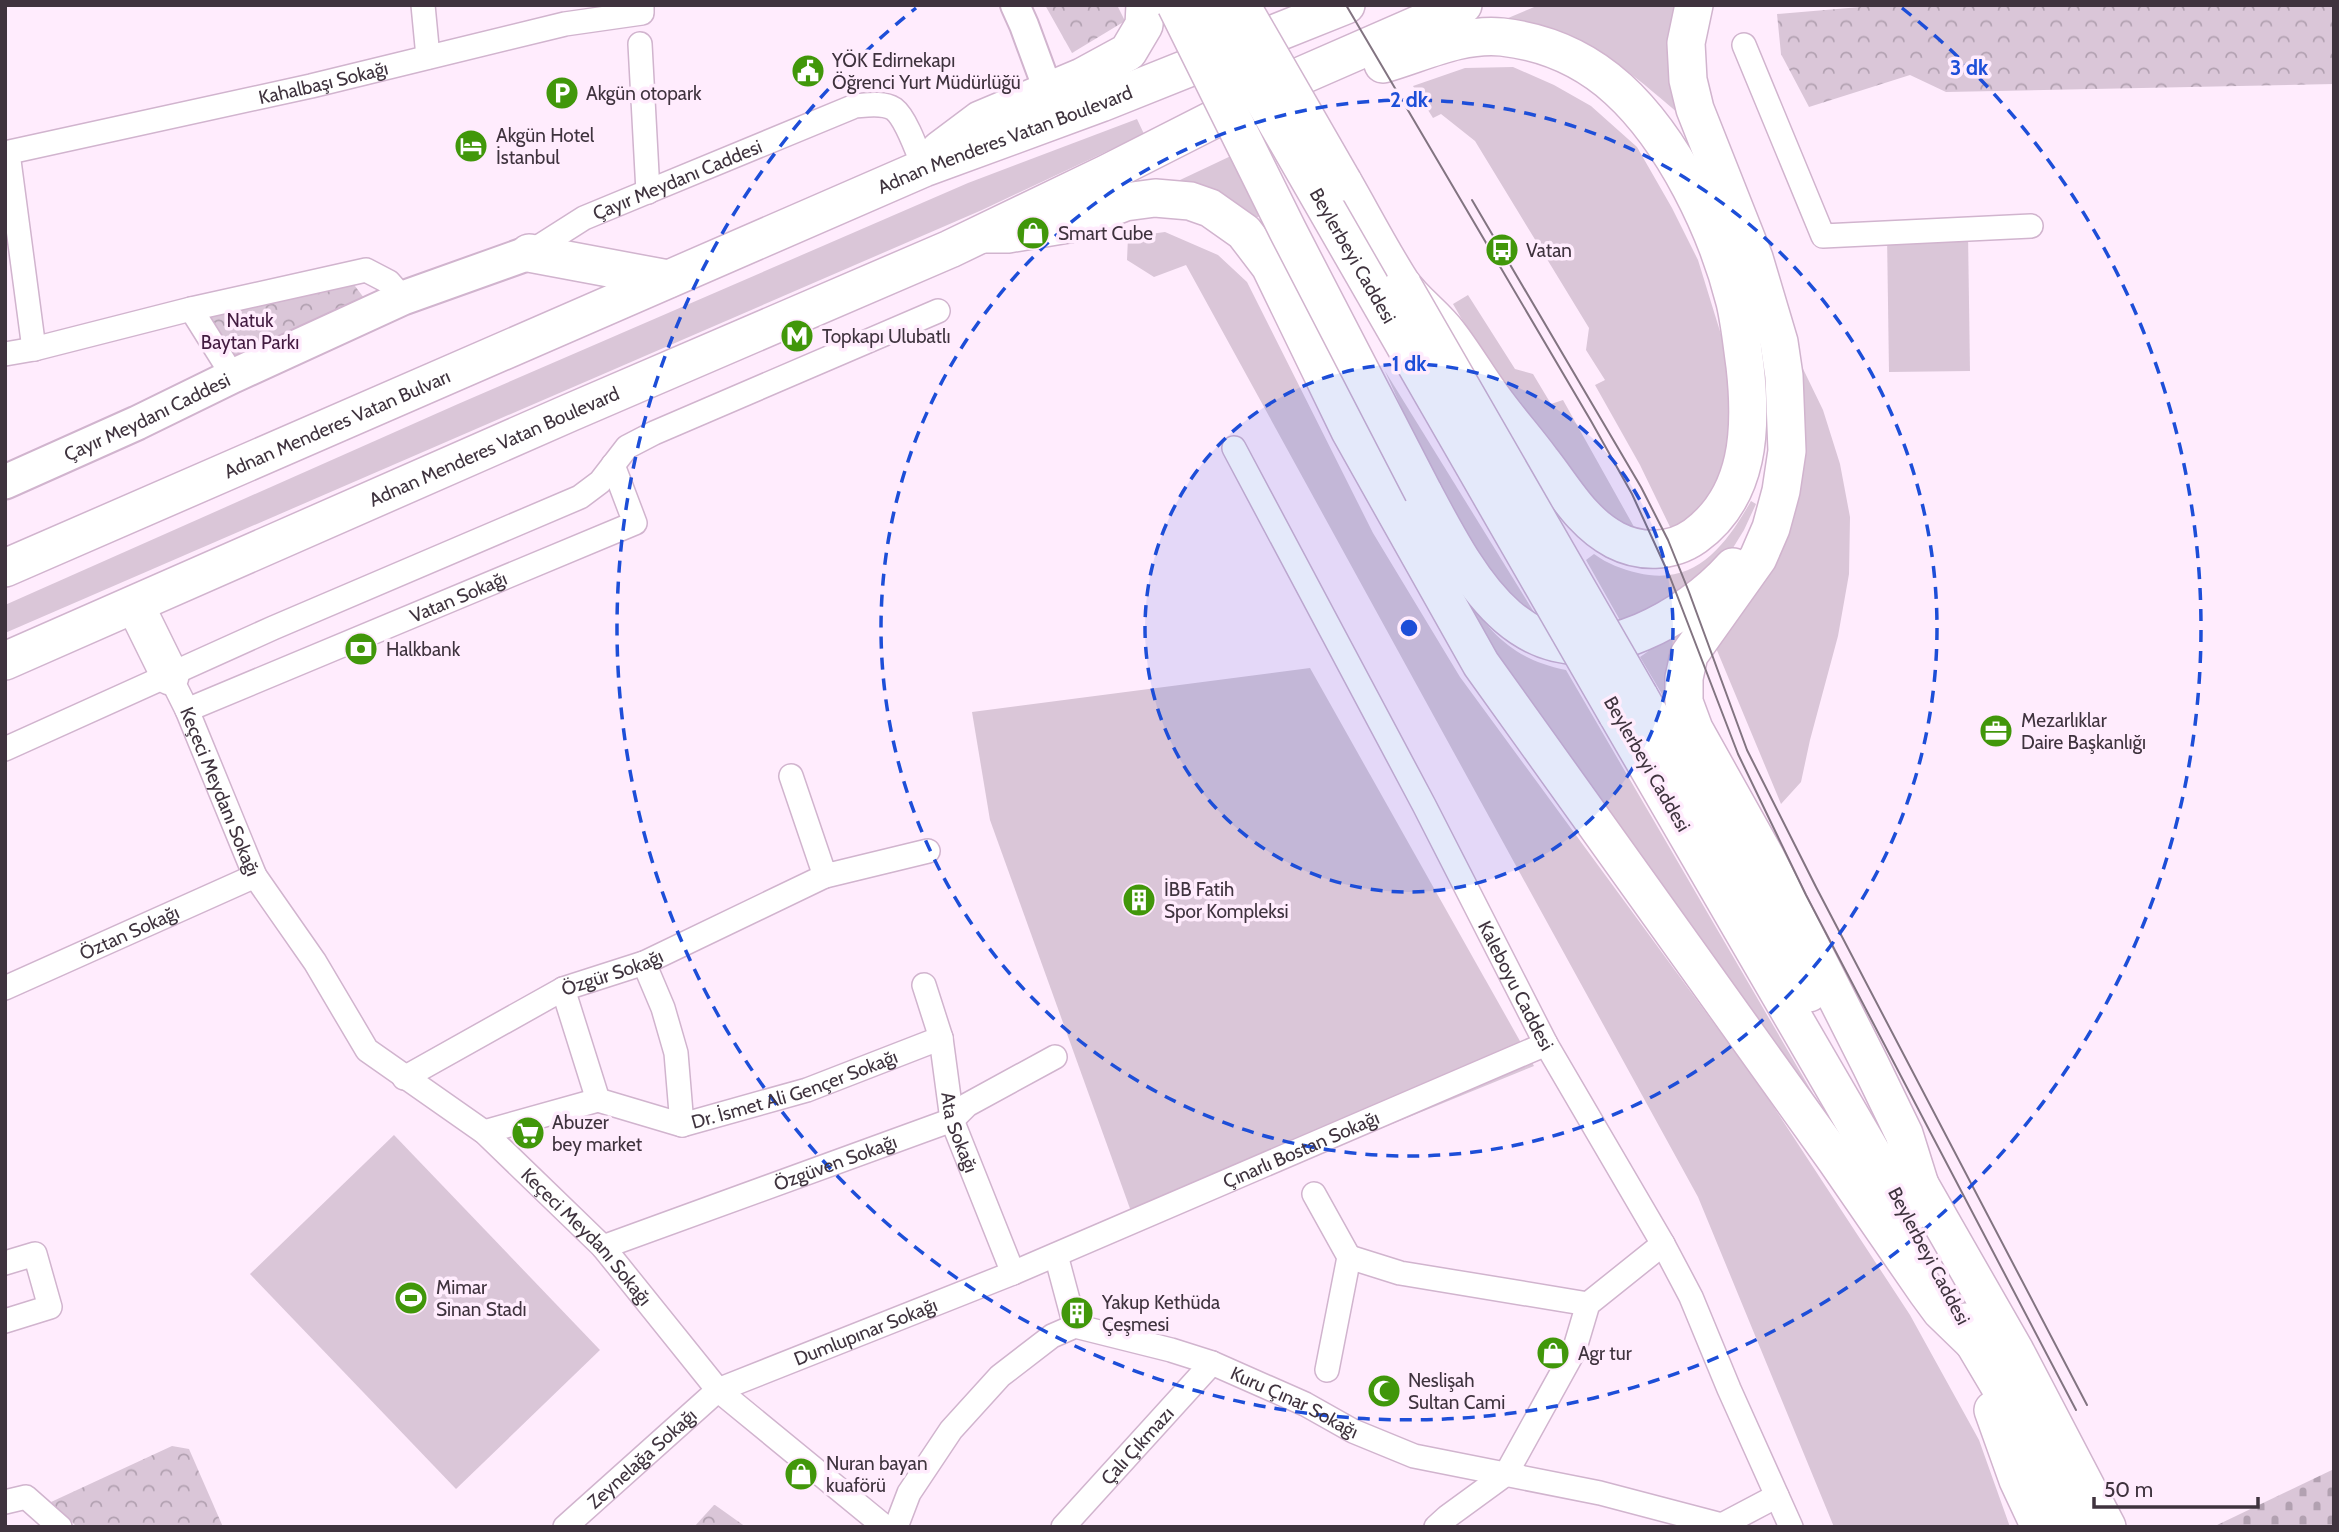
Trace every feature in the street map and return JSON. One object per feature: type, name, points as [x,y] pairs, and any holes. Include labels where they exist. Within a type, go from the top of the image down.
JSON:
[{"type":"main road","points":[[924,168],[942,148],[980,120],[1082,77],[1128,52],[1144,25],[1145,5]]},
{"type":"main road","points":[[1176,5],[1288,231],[1449,541],[1476,582],[1515,624],[1536,636],[1567,645],[1590,647],[1626,639],[1654,627],[1687,607],[1732,569],[1752,535],[1769,490],[1786,409]]},
{"type":"main road","name":"Beylerbeyi Caddesi","points":[[1209,5],[1628,705],[1920,1185],[2015,1351],[2107,1527]]},
{"type":"main road","points":[[1241,5],[1343,182]]},
{"type":"main road","points":[[1264,5],[1328,132],[1343,182]]},
{"type":"main road","name":"Adnan Menderes Vatan Boulevard","points":[[668,279],[924,168],[1101,103],[1346,5]]},
{"type":"main road","name":"Adnan Menderes Vatan Boulevard","points":[[5,661],[984,234],[1289,81],[1463,5]]},
{"type":"main road","points":[[1694,5],[1686,43],[1688,80],[1695,109],[1749,246],[1779,342],[1787,451],[1781,491],[1758,558],[1689,655],[1684,678],[1684,702],[1694,729],[1766,858],[1871,1066],[1904,1134],[1920,1185]]},
{"type":"main road","points":[[1289,81],[1361,71],[1458,40],[1498,37],[1541,44],[1580,61],[1618,89],[1653,129],[1700,207],[1736,303],[1748,395],[1747,449],[1727,503],[1714,520],[1685,543],[1663,549],[1640,548],[1615,540],[1582,515],[1499,407],[1451,337],[1403,286]]},
{"type":"main road","name":"Beylerbeyi Caddesi","points":[[1343,182],[1403,286],[1628,705],[1958,1302],[1974,1343],[2012,1407],[2076,1527]]},
{"type":"main road","points":[[984,234],[1008,234],[1068,224],[1125,202],[1156,198],[1190,201],[1210,208],[1244,232],[1270,266],[1350,431],[1481,664],[1836,1160],[1927,1292],[1941,1311],[1974,1343]]},
{"type":"main road","points":[[529,253],[668,279]]},
{"type":"main road","name":"Çayır Meydanı Caddesi","points":[[5,482],[137,424],[233,376],[403,298],[529,253]]},
{"type":"main road","name":"Adnan Menderes Vatan Bulvarı","points":[[5,568],[668,279]]},
{"type":"main road","points":[[135,605],[170,676]]},
{"type":"main road","points":[[1992,1375],[1989,1393],[1995,1420],[2040,1527]]},
{"type":"street","points":[[424,5],[428,57]]},
{"type":"street","points":[[1015,5],[1048,90]]},
{"type":"street","name":"Kahalbaşı Sokağı","points":[[7,153],[311,86],[565,23],[642,9]]},
{"type":"street","points":[[640,44],[648,192]]},
{"type":"street","points":[[1744,45],[1823,236],[2032,226]]},
{"type":"street","name":"Çayır Meydanı Caddesi","points":[[529,253],[584,218],[855,106],[877,104],[894,109],[911,133],[924,168]]},
{"type":"street","points":[[7,153],[34,349]]},
{"type":"street","points":[[5,354],[366,270],[389,282],[403,298]]},
{"type":"street","points":[[191,309],[233,376]]},
{"type":"street","points":[[5,749],[272,628],[580,496],[600,482],[626,447],[938,311]]},
{"type":"street","name":"Kaleboyu Caddesi","points":[[1234,448],[1424,805],[1546,1044],[1691,1297],[1791,1527]]},
{"type":"street","name":"Vatan Sokağı","points":[[187,710],[635,523],[613,465]]},
{"type":"street","name":"Keçeci Meydanı Sokağı","points":[[170,676],[187,710],[255,876],[315,962],[367,1050],[484,1132],[603,1247],[718,1390],[885,1527]]},
{"type":"street","points":[[791,776],[825,876]]},
{"type":"street","name":"Özgür Sokağı","points":[[404,1078],[563,989],[644,963],[825,876],[928,851]]},
{"type":"street","name":"Öztan Sokağı","points":[[5,988],[255,876]]},
{"type":"street","points":[[644,963],[663,1009],[676,1053],[682,1125]]},
{"type":"street","name":"Ata Sokağı","points":[[924,985],[941,1038],[952,1119],[1013,1273]]},
{"type":"street","points":[[484,1132],[598,1100],[563,989]]},
{"type":"street","name":"Dr. İsmet Ali Gençer Sokağı","points":[[598,1100],[682,1125],[807,1090],[941,1038]]},
{"type":"street","name":"Çınarlı Bostan Sokağı","points":[[1013,1273],[1546,1044]]},
{"type":"street","name":"Özgüven Sokağı","points":[[603,1247],[952,1119],[967,1105],[1055,1057]]},
{"type":"street","points":[[1314,1194],[1349,1257],[1327,1370]]},
{"type":"street","points":[[1436,1527],[1506,1474],[1574,1351],[1588,1304],[1663,1244]]},
{"type":"street","points":[[5,1263],[35,1254],[50,1307],[5,1321]]},
{"type":"street","points":[[896,1527],[909,1493],[951,1430],[1000,1376],[1052,1336],[1075,1326],[1056,1255]]},
{"type":"street","points":[[1349,1257],[1400,1273],[1588,1304]]},
{"type":"street","name":"Dumlupınar Sokağı","points":[[718,1390],[1013,1273]]},
{"type":"street","name":"Kuru Çınar Sokağı","points":[[1075,1326],[1212,1363],[1305,1404],[1353,1431],[1414,1456],[1600,1493],[1722,1525],[1777,1496]]},
{"type":"street","name":"Çalı Çıkmazı","points":[[1063,1527],[1212,1363]]},
{"type":"street","name":"Zeynelağa Sokağı","points":[[565,1527],[718,1390]]},
{"type":"street","points":[[5,1502],[26,1497],[60,1527]]},
{"type":"green space","points":[[1045,5],[1117,5],[1125,21],[1072,53]]},
{"type":"green space","points":[[1539,5],[1678,5],[1684,118],[1620,66],[1586,44],[1548,28],[1542,31],[1501,21]]},
{"type":"green space","points":[[1884,5],[2334,5],[2334,84],[1946,92],[1910,75],[1809,107],[1781,54],[1777,14]]},
{"type":"green space","points":[[1513,67],[1554,85],[1591,106],[1637,147],[1698,260],[1723,341],[1730,393],[1731,440],[1708,514],[1672,531],[1640,465],[1595,385],[1605,380],[1586,350],[1589,328],[1475,141],[1441,114],[1433,118],[1413,86],[1465,68]]},
{"type":"green space","points":[[1137,119],[1144,134],[982,210],[5,633],[5,605],[458,404],[968,183]]},
{"type":"green space","points":[[1233,155],[1262,215],[1251,220],[1180,186],[1180,180]]},
{"type":"green space","points":[[1165,232],[1218,255],[1247,282],[1373,533],[1460,677],[1762,1089],[1910,1315],[1979,1440],[2010,1527],[1834,1527],[1698,1197],[1186,265],[1154,277],[1127,260],[1128,237]]},
{"type":"green space","points":[[1968,233],[1970,371],[1889,372],[1887,234]]},
{"type":"green space","name":"Natuk Baytan Parkı","points":[[352,282],[367,302],[238,362],[206,318]]},
{"type":"green space","points":[[1468,295],[1515,369],[1533,374],[1551,404],[1563,400],[1638,534],[1615,526],[1497,380],[1453,304]]},
{"type":"green space","points":[[1790,342],[1823,410],[1840,464],[1850,517],[1849,574],[1838,636],[1801,782],[1781,804],[1716,648],[1744,605]]},
{"type":"green space","points":[[1385,371],[1545,630],[1496,594],[1435,483]]},
{"type":"green space","points":[[1751,501],[1756,504],[1728,556],[1658,608],[1638,613],[1621,622],[1586,560],[1594,554],[1615,566],[1638,573],[1658,576],[1676,574],[1707,559],[1731,533]]},
{"type":"green space","points":[[1464,595],[1506,644],[1532,659],[1566,670],[1826,1116],[1823,1119],[1458,598]]},
{"type":"green space","points":[[1684,626],[1678,641],[1669,706],[1640,657]]},
{"type":"green space","points":[[1310,668],[1534,1066],[1137,1228],[990,820],[972,712]]},
{"type":"green space","name":"Mimar Sinan Stadı","points":[[394,1135],[600,1350],[456,1489],[250,1274]]},
{"type":"green space","points":[[172,1446],[189,1449],[223,1527],[77,1527],[51,1502]]},
{"type":"green space","points":[[2334,1469],[2334,1527],[2213,1527]]},
{"type":"green space","points":[[715,1505],[746,1527],[694,1527]]},
{"type":"tram line","points":[[1346,5],[1632,494],[1670,577],[1738,754],[1806,895],[2076,1410]]},
{"type":"tram line","points":[[1472,200],[1641,487],[1668,540],[1689,592],[1747,750],[2087,1405]]},
{"type":"place","name":"YÖK Edirnekapı Öğrenci Yurt Müdürlüğü","points":[[808,71]]},
{"type":"place","name":"Akgün otopark","points":[[562,93]]},
{"type":"place","name":"Akgün Hotel İstanbul","points":[[471,146]]},
{"type":"place","name":"Smart Cube","points":[[1033,233]]},
{"type":"place","name":"Vatan","points":[[1502,250]]},
{"type":"place","name":"Topkapı Ulubatlı","points":[[797,336]]},
{"type":"place","name":"Halkbank","points":[[361,649]]},
{"type":"place","name":"Mezarlıklar Daire Başkanlığı","points":[[1996,731]]},
{"type":"place","name":"İBB Fatih Spor Kompleksi","points":[[1139,900]]},
{"type":"place","name":"Abuzer bey market","points":[[528,1133]]},
{"type":"place","name":"Mimar Sinan Stadı","points":[[411,1298]]},
{"type":"place","name":"Yakup Kethüda Çeşmesi","points":[[1077,1313]]},
{"type":"place","name":"Agr tur","points":[[1553,1353]]},
{"type":"place","name":"Neslişah Sultan Cami","points":[[1384,1391]]},
{"type":"place","name":"Nuran bayan kuaförü","points":[[801,1474]]}]
